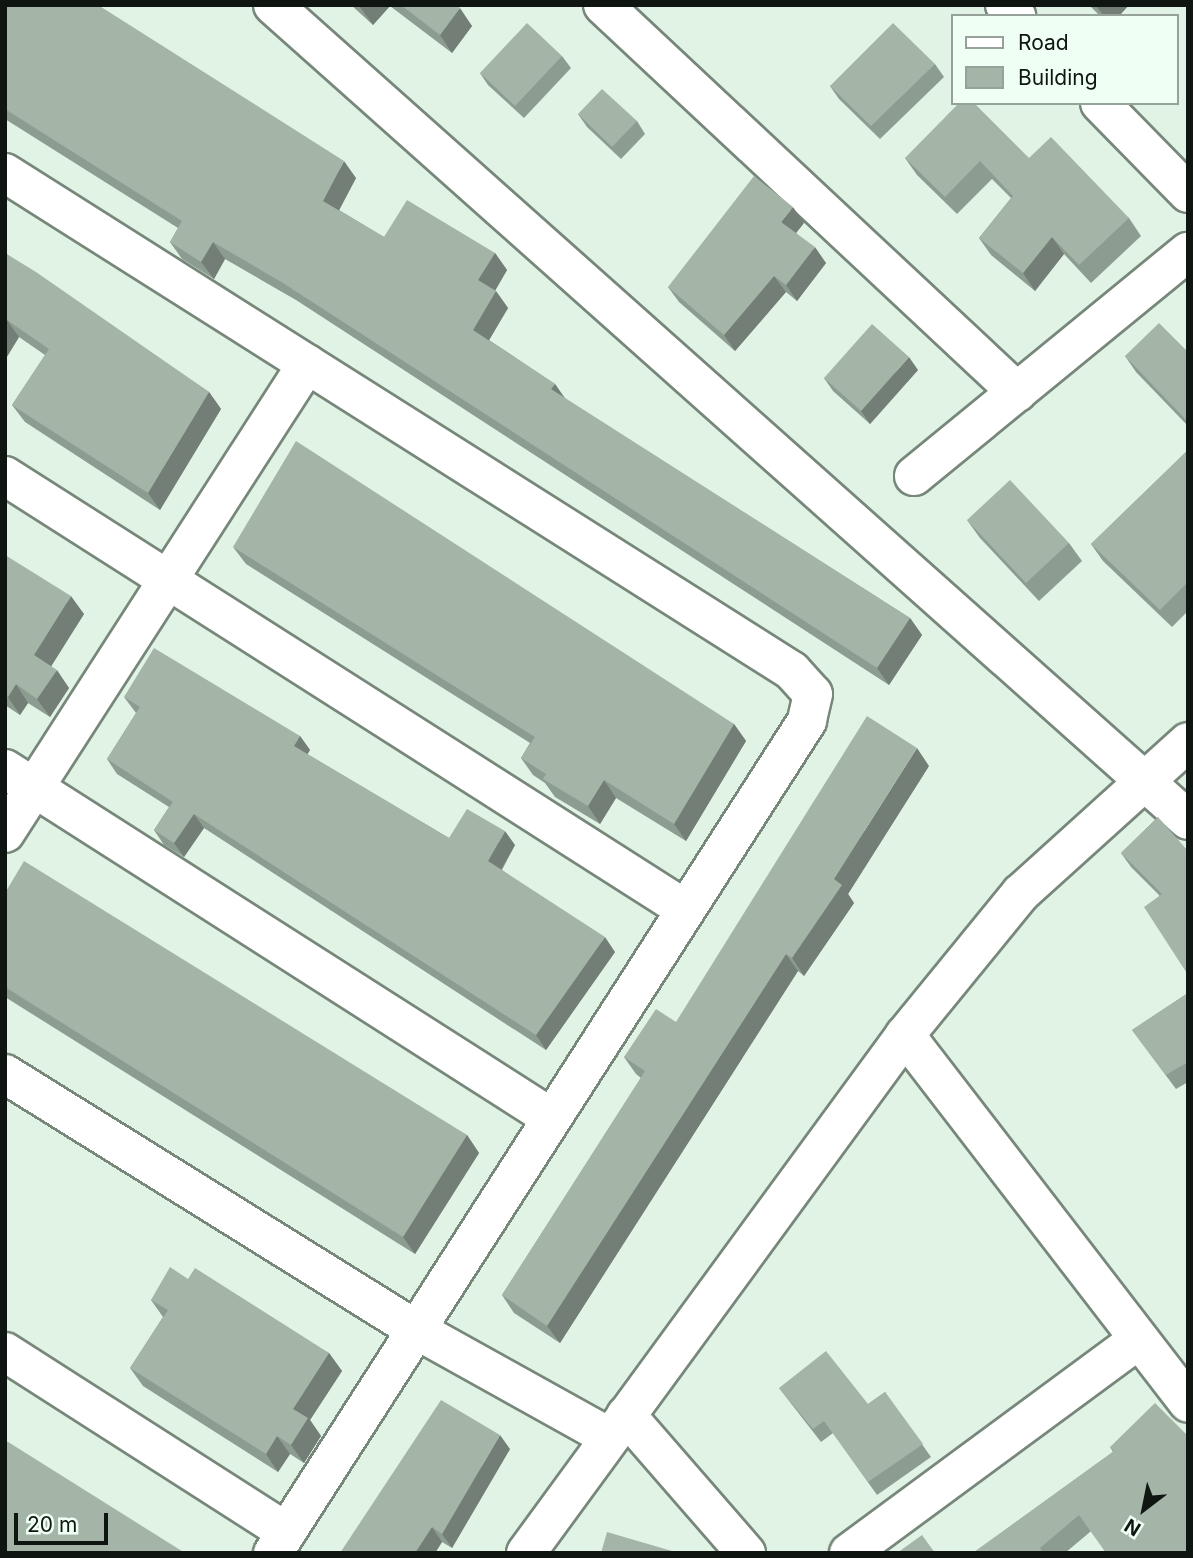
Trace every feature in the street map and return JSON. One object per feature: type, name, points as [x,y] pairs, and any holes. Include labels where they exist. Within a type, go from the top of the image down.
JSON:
[{"type":"street","points":[[273,5],[1188,820]]},
{"type":"street","points":[[603,5],[1017,392]]},
{"type":"street","points":[[1102,105],[1188,193]]},
{"type":"street","points":[[5,173],[792,671],[813,694],[807,721],[413,1328],[279,1542],[5,1352]]},
{"type":"street","points":[[914,476],[1188,252]]},
{"type":"street","points":[[5,833],[20,778],[168,580],[307,364]]},
{"type":"street","points":[[5,476],[685,909]]},
{"type":"street","points":[[526,1553],[905,1035],[1021,893],[1188,742]]},
{"type":"street","points":[[20,778],[551,1117]]},
{"type":"street","points":[[905,1035],[1188,1403]]},
{"type":"street","points":[[5,1074],[413,1328],[617,1426],[746,1553]]},
{"type":"street","points":[[849,1553],[1139,1339]]},
{"type":"building","points":[[5,5],[98,5],[344,161],[323,201],[384,237],[407,200],[495,253],[478,280],[496,291],[473,330],[555,384],[551,389],[910,618],[877,668],[283,283],[213,242],[201,262],[170,242],[182,221],[5,109]]},
{"type":"building","points":[[401,5],[456,5],[460,8],[440,35]]},
{"type":"building","points":[[527,23],[562,56],[515,106],[480,73]]},
{"type":"building","points":[[893,23],[935,64],[871,126],[830,86]]},
{"type":"building","points":[[602,89],[637,121],[612,147],[578,114]]},
{"type":"building","points":[[957,105],[976,105],[1029,158],[1051,137],[1129,218],[1079,265],[1052,237],[1023,273],[979,238],[1013,196],[980,161],[945,197],[905,158]]},
{"type":"building","points":[[754,176],[793,207],[781,222],[815,247],[786,285],[774,276],[724,335],[668,287]]},
{"type":"building","points":[[5,253],[209,392],[148,493],[12,405],[49,349],[7,320],[5,322]]},
{"type":"building","points":[[1159,323],[1188,352],[1188,422],[1125,356]]},
{"type":"building","points":[[872,324],[909,357],[861,411],[824,378]]},
{"type":"building","points":[[296,441],[734,724],[674,824],[604,780],[588,806],[543,779],[546,774],[521,758],[535,737],[233,547]]},
{"type":"building","points":[[1188,450],[1188,582],[1160,610],[1091,544]]},
{"type":"building","points":[[1010,480],[1069,543],[1026,583],[967,520]]},
{"type":"building","points":[[5,555],[71,596],[34,655],[57,670],[37,699],[16,684],[8,697],[5,695]]},
{"type":"building","points":[[154,648],[300,736],[294,746],[449,838],[467,809],[505,831],[488,861],[605,937],[536,1035],[194,814],[174,843],[154,830],[173,802],[107,759],[140,707],[124,697]]},
{"type":"building","points":[[867,716],[917,748],[834,879],[842,885],[792,958],[786,954],[547,1326],[502,1295],[645,1071],[624,1057],[656,1009],[676,1022]]},
{"type":"building","points":[[1158,817],[1188,851],[1188,975],[1144,907],[1162,894],[1121,853]]},
{"type":"building","points":[[24,861],[467,1135],[403,1237],[5,987],[5,893]]},
{"type":"building","points":[[1188,993],[1188,1062],[1166,1075],[1132,1030]]},
{"type":"building","points":[[170,1267],[188,1279],[195,1268],[329,1353],[293,1409],[308,1418],[291,1445],[277,1436],[266,1454],[130,1368],[168,1310],[151,1300]]},
{"type":"building","points":[[826,1351],[868,1404],[885,1392],[923,1444],[868,1482],[824,1421],[813,1429],[779,1388]]},
{"type":"building","points":[[441,1400],[500,1435],[442,1534],[432,1527],[415,1553],[340,1553]]},
{"type":"building","points":[[1155,1403],[1188,1436],[1188,1553],[1106,1553],[1079,1515],[1040,1548],[1043,1553],[973,1553],[1114,1451],[1110,1447]]},
{"type":"building","points":[[5,1440],[185,1553],[5,1553]]},
{"type":"building","points":[[607,1532],[672,1551],[601,1553]]},
{"type":"building","points":[[922,1535],[935,1553],[897,1553]]}]
